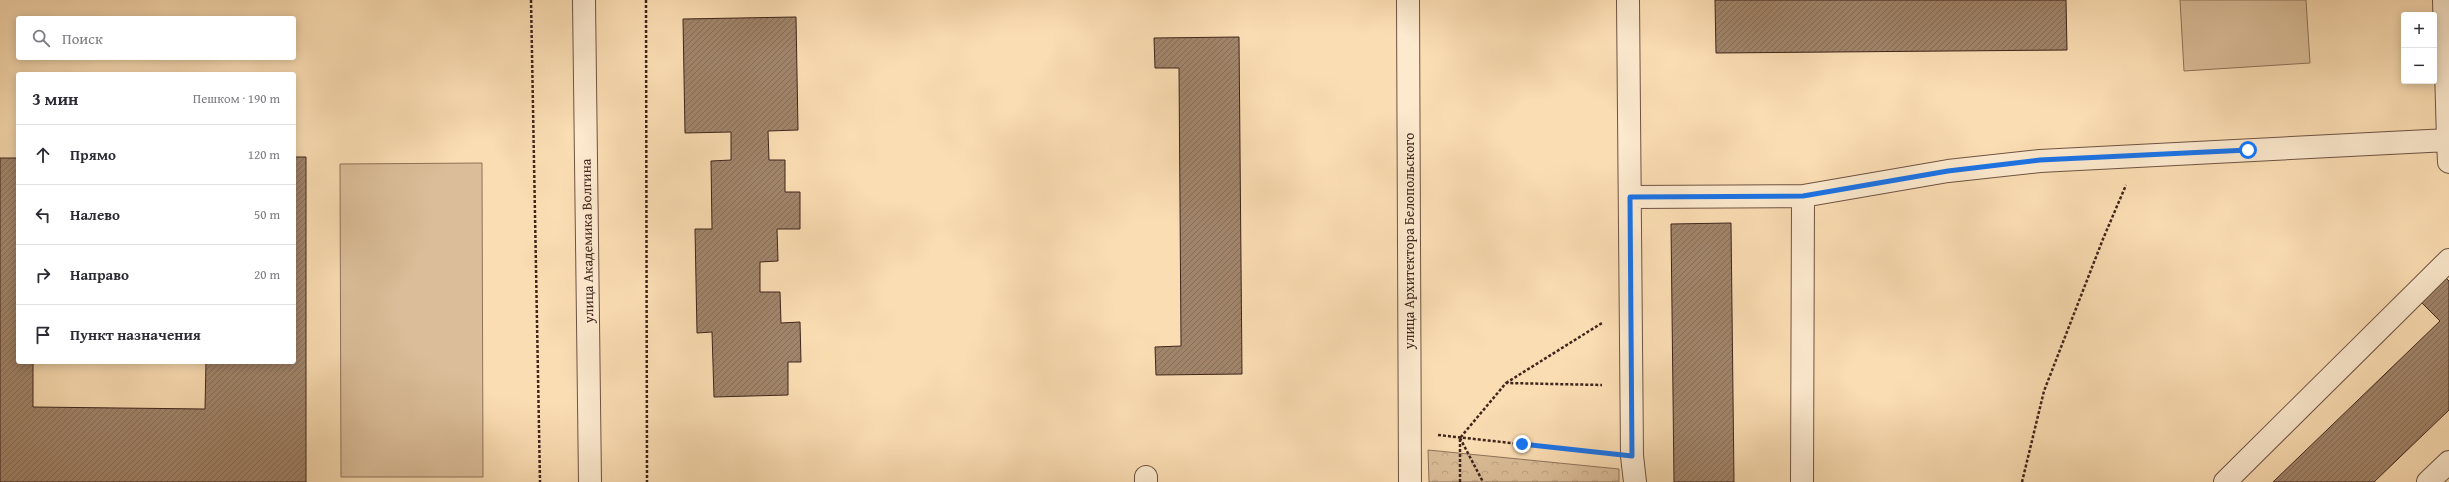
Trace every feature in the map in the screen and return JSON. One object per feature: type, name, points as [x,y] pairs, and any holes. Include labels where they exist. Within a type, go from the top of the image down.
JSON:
[{"type":"street","name":"улица Академика Волгина","points":[[584,0],[590,482]]},
{"type":"street","name":"улица Архитектора Белопольского","points":[[1408,0],[1410,482]]},
{"type":"street","points":[[1628,0],[1632,456],[1635,482]]},
{"type":"street","points":[[2444,0],[2449,162]]},
{"type":"street","points":[[1630,197],[1803,196],[1948,171],[2040,160],[2448,140]]},
{"type":"street","points":[[1802,482],[1803,196]]},
{"type":"street","points":[[2225,482],[2449,260]]},
{"type":"street","points":[[2428,482],[2449,462]]},
{"type":"path","points":[[531,0],[540,482]]},
{"type":"path","points":[[646,0],[647,482]]},
{"type":"path","points":[[2022,482],[2044,391],[2103,239],[2139,155]]},
{"type":"path","points":[[1460,482],[1460,438],[1506,383],[1631,304]]},
{"type":"path","points":[[1506,383],[1632,386]]},
{"type":"path","points":[[1460,438],[1632,456]]},
{"type":"path","points":[[1460,438],[1483,482]]},
{"type":"green space","points":[[2180,0],[2306,0],[2310,63],[2184,71]]},
{"type":"green space","points":[[482,163],[483,477],[341,477],[340,164]]},
{"type":"green space","points":[[1428,450],[1619,469],[1619,482],[1429,482]]},
{"type":"building","points":[[1715,0],[2066,0],[2067,50],[1716,53]]},
{"type":"building","points":[[796,17],[798,130],[768,131],[769,160],[785,160],[785,192],[800,192],[800,229],[777,229],[778,261],[760,262],[760,292],[780,292],[781,323],[800,322],[801,362],[788,362],[788,395],[714,397],[712,332],[697,333],[695,229],[712,229],[711,161],[731,160],[731,132],[685,133],[683,19]]},
{"type":"building","points":[[1239,37],[1242,374],[1156,375],[1155,347],[1181,346],[1179,68],[1155,68],[1154,38]]},
{"type":"building","points":[[296,157],[306,157],[306,482],[0,482],[0,158],[16,158],[16,364],[33,364],[33,407],[205,409],[206,364],[296,364]]},
{"type":"building","points":[[1731,223],[1734,482],[1674,482],[1671,224]]},
{"type":"building","points":[[2446,278],[2449,281],[2449,410],[2374,482],[2273,482],[2440,321],[2421,302]]},
{"type":"route","points":[[1522,444],[1632,456],[1630,197],[1803,196],[1948,171],[2040,160],[2248,150]]}]
